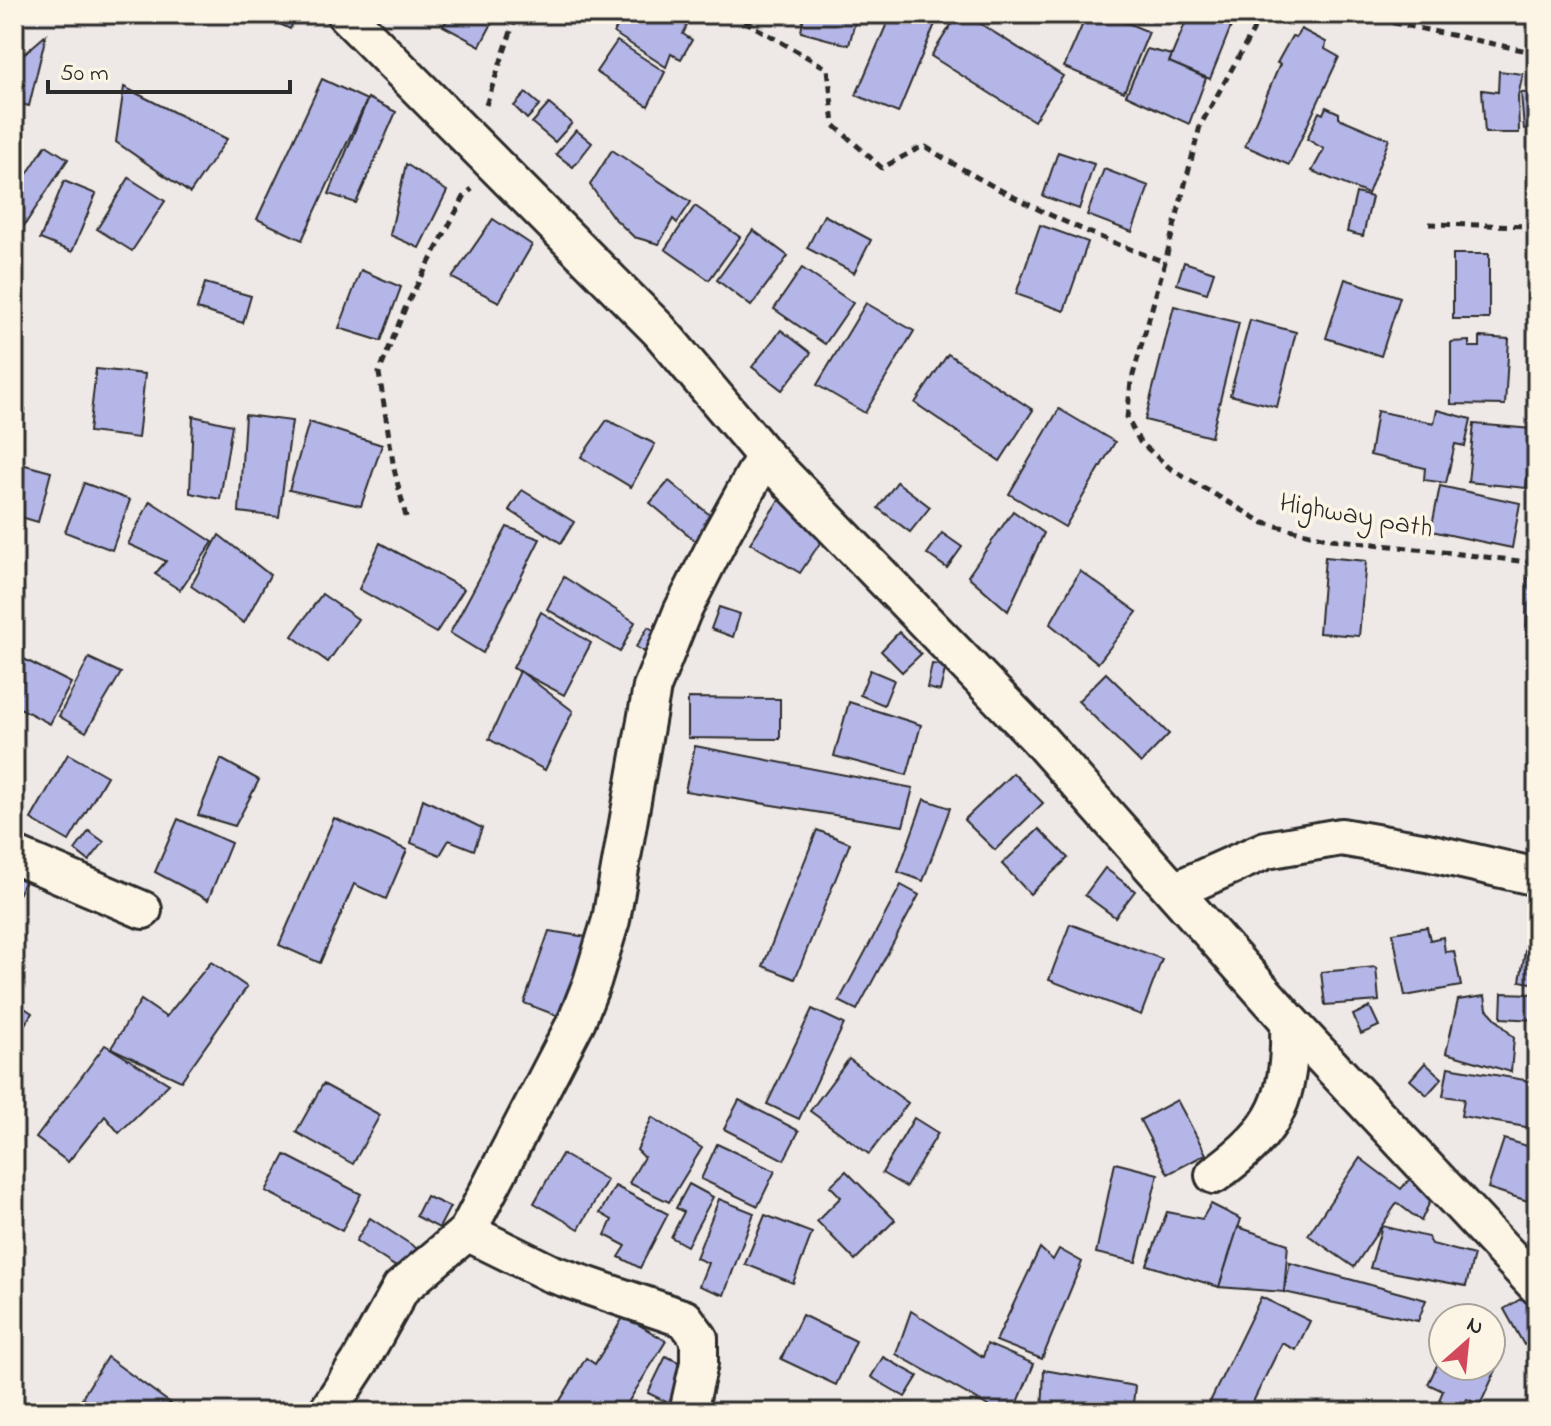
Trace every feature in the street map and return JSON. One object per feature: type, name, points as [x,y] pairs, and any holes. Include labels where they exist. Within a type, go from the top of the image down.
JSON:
[{"type":"street","points":[[345,14],[659,330],[765,456],[1038,738],[1289,1021],[1537,1286]]},
{"type":"street","points":[[327,1412],[361,1360],[401,1288],[467,1232],[551,1073],[592,982],[611,920],[652,687],[682,612],[765,456]]},
{"type":"street","points":[[1174,891],[1266,850],[1341,837],[1427,852],[1537,877]]},
{"type":"street","points":[[14,855],[143,910]]},
{"type":"street","points":[[1214,1175],[1240,1156],[1268,1126],[1282,1097],[1290,1063],[1289,1021]]},
{"type":"street","points":[[467,1232],[550,1273],[685,1319],[699,1338],[699,1363],[688,1412]]},
{"type":"path","points":[[486,105],[517,14]]},
{"type":"path","points":[[732,14],[828,69],[834,125],[882,168],[926,147],[977,180],[1092,236],[1165,262]]},
{"type":"path","name":"Highway path","points":[[1257,14],[1253,31],[1200,126],[1131,382],[1127,418],[1140,442],[1171,469],[1264,523],[1331,539],[1537,563]]},
{"type":"path","points":[[1351,14],[1537,53]]},
{"type":"path","points":[[406,517],[394,469],[379,373],[406,306],[465,195],[496,166]]},
{"type":"path","points":[[1429,224],[1537,226]]},
{"type":"building","points":[[259,14],[297,14],[290,29]]},
{"type":"building","points":[[440,14],[497,14],[480,46],[443,26],[448,19]]},
{"type":"building","points":[[623,14],[681,14],[690,19],[683,34],[692,40],[681,59],[671,54],[666,67],[614,33]]},
{"type":"building","points":[[804,14],[857,14],[849,45],[801,32]]},
{"type":"building","points":[[891,14],[912,14],[935,24],[898,113],[856,95]]},
{"type":"building","points":[[958,14],[965,14],[1063,76],[1034,121],[931,56]]},
{"type":"building","points":[[1087,14],[1106,14],[1149,32],[1124,92],[1064,67]]},
{"type":"building","points":[[1189,14],[1236,14],[1210,79],[1169,62]]},
{"type":"building","points":[[1301,29],[1326,42],[1325,49],[1339,57],[1289,165],[1245,146],[1280,64],[1277,63],[1292,36],[1296,37]]},
{"type":"building","points":[[46,35],[29,106],[14,102],[14,59]]},
{"type":"building","points":[[617,41],[665,72],[648,106],[596,72]]},
{"type":"building","points":[[1147,49],[1172,55],[1169,62],[1206,78],[1189,124],[1126,95]]},
{"type":"building","points":[[1499,71],[1523,74],[1518,96],[1519,133],[1485,133],[1482,90],[1498,92]]},
{"type":"building","points":[[322,79],[367,100],[302,240],[257,219]]},
{"type":"building","points":[[124,87],[227,139],[190,193],[116,142]]},
{"type":"building","points":[[1537,92],[1537,128],[1524,129],[1521,93]]},
{"type":"building","points":[[526,93],[540,105],[527,119],[514,106]]},
{"type":"building","points":[[368,98],[396,112],[356,203],[329,194]]},
{"type":"building","points":[[14,99],[22,100],[14,144]]},
{"type":"building","points":[[549,104],[572,123],[555,142],[532,123]]},
{"type":"building","points":[[1326,107],[1339,113],[1339,118],[1389,139],[1368,194],[1312,171],[1324,149],[1307,139],[1319,112],[1323,114]]},
{"type":"building","points":[[576,130],[592,143],[573,167],[556,154]]},
{"type":"building","points":[[46,145],[68,159],[18,235],[14,233],[14,194]]},
{"type":"building","points":[[612,150],[691,202],[677,223],[673,219],[659,244],[634,237],[613,217],[590,185]]},
{"type":"building","points":[[1058,152],[1094,164],[1079,209],[1043,196]]},
{"type":"building","points":[[406,164],[447,191],[419,248],[390,235]]},
{"type":"building","points":[[1104,169],[1149,186],[1132,232],[1087,215]]},
{"type":"building","points":[[129,178],[165,201],[132,251],[97,229]]},
{"type":"building","points":[[64,181],[96,194],[72,252],[40,239]]},
{"type":"building","points":[[1356,193],[1372,197],[1363,236],[1347,232]]},
{"type":"building","points":[[695,206],[740,237],[709,280],[665,249]]},
{"type":"building","points":[[824,215],[871,240],[854,273],[807,248]]},
{"type":"building","points":[[493,219],[532,245],[499,302],[452,278]]},
{"type":"building","points":[[1040,225],[1088,242],[1064,311],[1016,294]]},
{"type":"building","points":[[753,230],[788,256],[751,306],[717,280]]},
{"type":"building","points":[[1453,254],[1489,254],[1489,319],[1453,319]]},
{"type":"building","points":[[1184,262],[1214,272],[1207,293],[1177,284]]},
{"type":"building","points":[[802,268],[853,303],[825,344],[774,309]]},
{"type":"building","points":[[1528,269],[1537,269],[1537,331],[1530,331]]},
{"type":"building","points":[[361,270],[401,287],[381,341],[339,328]]},
{"type":"building","points":[[1345,279],[1400,297],[1381,356],[1326,338]]},
{"type":"building","points":[[205,283],[251,296],[243,323],[197,309]]},
{"type":"building","points":[[866,303],[914,331],[865,413],[817,385]]},
{"type":"building","points":[[1174,306],[1239,323],[1211,437],[1145,420]]},
{"type":"building","points":[[1250,320],[1296,332],[1277,407],[1230,395]]},
{"type":"building","points":[[781,330],[811,353],[782,390],[752,367]]},
{"type":"building","points":[[14,333],[22,333],[23,376],[14,376]]},
{"type":"building","points":[[1480,337],[1509,339],[1505,405],[1451,404],[1451,342],[1469,341],[1469,347],[1480,347]]},
{"type":"building","points":[[948,354],[1033,410],[1000,461],[915,403]]},
{"type":"building","points":[[96,369],[145,374],[138,438],[89,432]]},
{"type":"building","points":[[14,408],[25,409],[21,435],[14,433]]},
{"type":"building","points":[[1059,409],[1115,442],[1065,527],[1009,494]]},
{"type":"building","points":[[1437,410],[1471,419],[1465,446],[1455,444],[1446,483],[1424,480],[1425,468],[1370,455],[1377,411],[1434,423]]},
{"type":"building","points":[[245,415],[292,421],[279,517],[239,512]]},
{"type":"building","points":[[193,416],[232,425],[220,499],[190,493]]},
{"type":"building","points":[[607,420],[655,444],[631,487],[581,457]]},
{"type":"building","points":[[309,422],[382,445],[361,506],[289,490]]},
{"type":"building","points":[[1474,424],[1532,429],[1526,488],[1468,482]]},
{"type":"building","points":[[14,462],[51,472],[38,522],[14,515]]},
{"type":"building","points":[[669,481],[722,525],[703,547],[650,503]]},
{"type":"building","points":[[897,482],[930,507],[910,532],[878,508]]},
{"type":"building","points":[[84,483],[130,500],[112,550],[65,532]]},
{"type":"building","points":[[1440,486],[1520,503],[1512,548],[1431,531]]},
{"type":"building","points":[[522,490],[574,522],[561,543],[509,510]]},
{"type":"building","points":[[781,497],[824,537],[800,573],[750,543]]},
{"type":"building","points":[[150,501],[213,542],[180,590],[155,574],[166,561],[128,544]]},
{"type":"building","points":[[1013,511],[1044,533],[1008,611],[968,576]]},
{"type":"building","points":[[507,527],[540,539],[483,653],[450,633]]},
{"type":"building","points":[[942,533],[962,547],[947,568],[927,554]]},
{"type":"building","points":[[219,535],[270,575],[244,623],[191,586]]},
{"type":"building","points":[[380,543],[464,589],[436,633],[359,589]]},
{"type":"building","points":[[1325,557],[1366,561],[1359,636],[1319,633]]},
{"type":"building","points":[[1080,571],[1137,612],[1098,663],[1050,624]]},
{"type":"building","points":[[564,577],[635,622],[620,652],[547,609]]},
{"type":"building","points":[[1527,578],[1537,579],[1537,636],[1526,636]]},
{"type":"building","points":[[322,594],[358,619],[328,662],[292,636]]},
{"type":"building","points":[[719,607],[740,614],[733,637],[711,629]]},
{"type":"building","points":[[541,612],[591,643],[564,695],[513,668]]},
{"type":"building","points":[[648,627],[673,641],[661,661],[636,647]]},
{"type":"building","points":[[899,632],[921,654],[902,672],[881,651]]},
{"type":"building","points":[[14,654],[71,683],[50,724],[14,705]]},
{"type":"building","points":[[89,658],[121,673],[86,732],[59,716]]},
{"type":"building","points":[[932,664],[946,666],[940,691],[927,688]]},
{"type":"building","points":[[870,670],[894,680],[884,705],[860,695]]},
{"type":"building","points":[[520,671],[573,711],[545,770],[489,739]]},
{"type":"building","points":[[1106,673],[1169,734],[1141,763],[1078,701]]},
{"type":"building","points":[[688,698],[780,699],[780,739],[688,738]]},
{"type":"building","points":[[849,702],[921,725],[907,775],[834,756]]},
{"type":"building","points":[[695,746],[913,788],[903,826],[685,791]]},
{"type":"building","points":[[68,754],[107,776],[69,841],[31,819]]},
{"type":"building","points":[[221,759],[259,780],[235,826],[198,815]]},
{"type":"building","points":[[1013,773],[1043,803],[995,850],[964,820]]},
{"type":"building","points":[[423,799],[482,828],[474,850],[449,840],[440,855],[411,843]]},
{"type":"building","points":[[924,799],[950,808],[923,881],[898,872]]},
{"type":"building","points":[[334,818],[407,850],[386,899],[354,884],[320,963],[279,945]]},
{"type":"building","points":[[178,819],[231,843],[208,900],[155,872]]},
{"type":"building","points":[[1039,829],[1068,858],[1030,894],[1002,864]]},
{"type":"building","points":[[817,830],[850,843],[795,979],[763,966]]},
{"type":"building","points":[[89,831],[104,842],[89,861],[75,850]]},
{"type":"building","points":[[1105,868],[1135,891],[1115,917],[1085,895]]},
{"type":"building","points":[[14,869],[27,876],[18,895],[14,893]]},
{"type":"building","points":[[901,885],[919,895],[857,1010],[839,1001]]},
{"type":"building","points":[[1070,924],[1162,959],[1141,1015],[1049,980]]},
{"type":"building","points":[[1427,927],[1430,940],[1443,937],[1445,952],[1454,951],[1461,986],[1405,996],[1393,933]]},
{"type":"building","points":[[549,931],[599,939],[566,1019],[524,1003]]},
{"type":"building","points":[[1527,939],[1537,940],[1537,984],[1520,981]]},
{"type":"building","points":[[211,962],[247,987],[181,1081],[111,1048],[141,1000],[166,1017]]},
{"type":"building","points":[[1376,967],[1379,1001],[1325,1005],[1321,972]]},
{"type":"building","points":[[1502,993],[1537,994],[1537,1020],[1501,1018]]},
{"type":"building","points":[[1485,996],[1487,1009],[1514,1038],[1511,1072],[1446,1053],[1458,1000]]},
{"type":"building","points":[[14,1001],[32,1013],[14,1041]]},
{"type":"building","points":[[1370,1007],[1379,1026],[1361,1034],[1353,1015]]},
{"type":"building","points":[[812,1009],[844,1024],[799,1119],[767,1104]]},
{"type":"building","points":[[105,1045],[169,1084],[119,1133],[105,1116],[68,1162],[36,1138]]},
{"type":"building","points":[[849,1059],[908,1103],[869,1154],[810,1111]]},
{"type":"building","points":[[1425,1063],[1442,1078],[1427,1095],[1410,1080]]},
{"type":"building","points":[[1448,1067],[1537,1082],[1532,1128],[1461,1116],[1464,1099],[1443,1096]]},
{"type":"building","points":[[323,1084],[380,1115],[353,1164],[296,1132]]},
{"type":"building","points":[[739,1100],[799,1131],[784,1160],[724,1129]]},
{"type":"building","points":[[1177,1100],[1206,1154],[1168,1174],[1140,1120]]},
{"type":"building","points":[[652,1117],[702,1148],[669,1202],[629,1183],[644,1157],[637,1150]]},
{"type":"building","points":[[914,1118],[938,1133],[906,1187],[882,1173]]},
{"type":"building","points":[[1504,1139],[1537,1149],[1537,1204],[1488,1188]]},
{"type":"building","points":[[717,1144],[775,1171],[758,1206],[701,1179]]},
{"type":"building","points":[[562,1154],[607,1180],[579,1229],[534,1203]]},
{"type":"building","points":[[285,1155],[361,1194],[342,1231],[266,1191]]},
{"type":"building","points":[[1360,1158],[1401,1189],[1413,1175],[1434,1193],[1421,1221],[1397,1203],[1354,1267],[1308,1235]]},
{"type":"building","points":[[1115,1163],[1158,1174],[1136,1262],[1096,1253]]},
{"type":"building","points":[[846,1171],[895,1220],[855,1260],[817,1221],[841,1197],[830,1186]]},
{"type":"building","points":[[689,1184],[713,1197],[687,1246],[671,1237],[684,1212],[676,1208]]},
{"type":"building","points":[[615,1186],[668,1214],[640,1268],[619,1257],[626,1246],[605,1235],[612,1220],[600,1213]]},
{"type":"building","points":[[426,1196],[450,1207],[439,1228],[416,1216]]},
{"type":"building","points":[[719,1199],[754,1213],[724,1295],[699,1286],[708,1263],[696,1258]]},
{"type":"building","points":[[1211,1204],[1241,1219],[1219,1287],[1147,1265],[1167,1212],[1202,1219]]},
{"type":"building","points":[[765,1215],[812,1233],[793,1283],[745,1264]]},
{"type":"building","points":[[370,1218],[421,1251],[407,1274],[356,1241]]},
{"type":"building","points":[[1382,1226],[1428,1237],[1432,1244],[1474,1255],[1466,1286],[1370,1268]]},
{"type":"building","points":[[1238,1227],[1288,1244],[1284,1292],[1219,1287]]},
{"type":"building","points":[[1040,1248],[1053,1260],[1059,1249],[1082,1262],[1042,1359],[996,1341]]},
{"type":"building","points":[[1290,1263],[1426,1300],[1418,1321],[1284,1292]]},
{"type":"building","points":[[1261,1297],[1310,1321],[1296,1350],[1282,1343],[1248,1412],[1205,1412]]},
{"type":"building","points":[[1524,1297],[1537,1319],[1537,1338],[1524,1345],[1507,1314],[1507,1307]]},
{"type":"building","points":[[911,1311],[983,1357],[987,1344],[1034,1364],[1014,1412],[999,1412],[896,1354]]},
{"type":"building","points":[[802,1315],[856,1341],[836,1385],[781,1359]]},
{"type":"building","points":[[624,1316],[666,1341],[622,1412],[571,1412],[558,1404],[586,1358],[595,1364]]},
{"type":"building","points":[[666,1356],[709,1377],[687,1412],[648,1393]]},
{"type":"building","points":[[107,1357],[170,1403],[163,1412],[104,1412],[82,1398]]},
{"type":"building","points":[[883,1357],[918,1376],[905,1397],[871,1377]]},
{"type":"building","points":[[1044,1370],[1135,1386],[1132,1412],[1042,1412]]},
{"type":"building","points":[[1491,1382],[1480,1405],[1467,1399],[1461,1411],[1439,1400],[1443,1391],[1428,1384]]},
{"type":"building","points":[[866,1404],[953,1406],[954,1412],[866,1412]]}]
